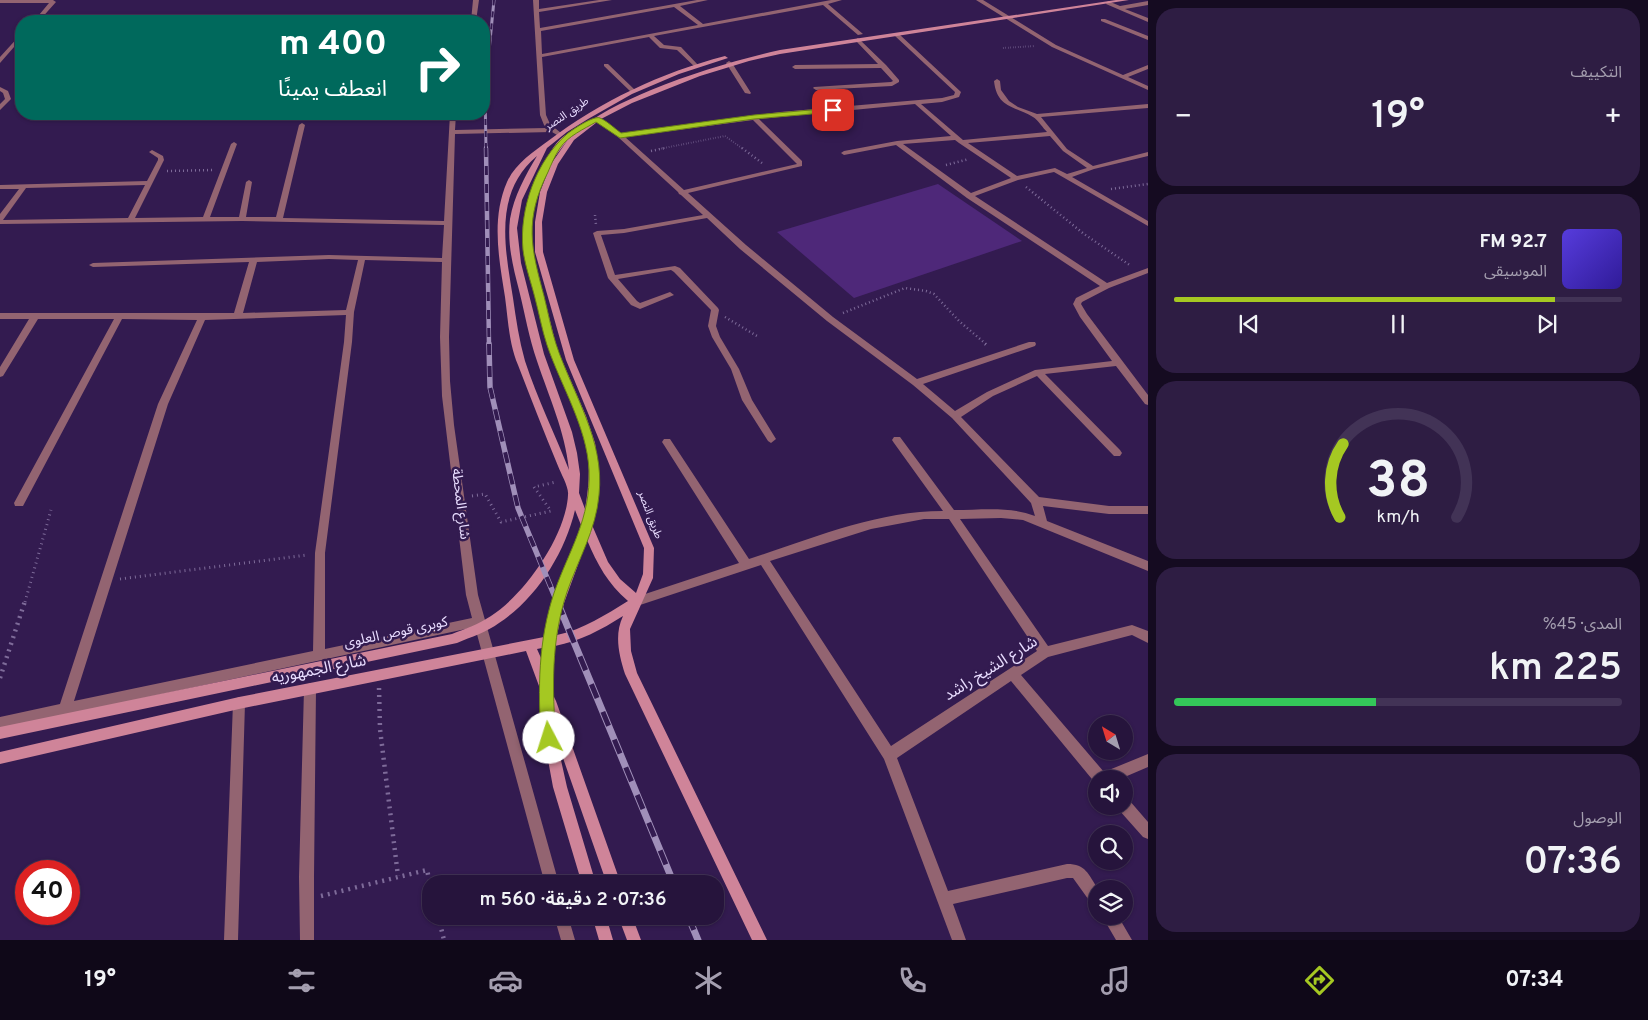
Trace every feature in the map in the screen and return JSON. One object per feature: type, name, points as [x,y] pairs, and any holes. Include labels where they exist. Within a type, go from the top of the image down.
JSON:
[{"type":"street","points":[[474,15],[476,0]]},
{"type":"street","points":[[536,0],[543,114],[548,125],[556,132]]},
{"type":"street","points":[[537,11],[608,0]]},
{"type":"street","points":[[538,30],[705,0]]},
{"type":"street","points":[[540,56],[839,0]]},
{"type":"street","points":[[978,0],[1054,46],[1148,88]]},
{"type":"street","name":"طريق النصر","points":[[760,940],[631,674],[624,654],[623,635],[628,616],[646,584],[650,565],[649,548],[570,360],[539,252],[537,237],[540,208],[549,178],[566,147],[583,129],[597,119],[629,102],[672,84],[729,64],[859,37],[1093,0]]},
{"type":"street","name":"طريق النصر","points":[[637,601],[621,589],[609,575],[600,559],[516,346],[500,238],[502,211],[511,182],[524,164],[546,145],[556,132],[634,91],[696,66],[768,48],[859,37],[897,35],[1126,0]]},
{"type":"street","points":[[0,1],[53,2],[41,15]]},
{"type":"street","points":[[1108,3],[1148,20]]},
{"type":"street","points":[[1120,8],[1148,3]]},
{"type":"street","points":[[816,88],[895,82],[896,78],[859,37],[824,4]]},
{"type":"street","points":[[675,5],[703,26]]},
{"type":"street","points":[[1103,20],[1148,38]]},
{"type":"street","points":[[650,35],[662,47],[679,48],[696,66]]},
{"type":"street","points":[[620,136],[754,117],[942,100],[957,96],[958,92],[897,35]]},
{"type":"street","points":[[0,61],[15,43]]},
{"type":"street","points":[[729,64],[748,92]]},
{"type":"street","points":[[606,65],[634,91]]},
{"type":"street","points":[[795,67],[884,66]]},
{"type":"street","points":[[1123,77],[1148,68]]},
{"type":"street","points":[[997,81],[998,90],[1007,102],[1036,116],[1148,106]]},
{"type":"street","points":[[0,89],[6,92],[8,99],[0,108]]},
{"type":"street","points":[[916,102],[959,140],[1016,178]]},
{"type":"street","points":[[1036,116],[1068,153],[1092,168]]},
{"type":"street","points":[[681,193],[800,164],[754,117]]},
{"type":"street","points":[[586,875],[557,781],[549,738],[546,660],[552,625],[561,592],[588,523],[594,496],[594,470],[591,445],[552,344],[528,251],[526,234],[528,212],[541,177],[560,143],[572,133],[597,119],[620,136],[681,193],[830,319],[955,416],[1036,501],[1043,524]]},
{"type":"street","name":"شارع المحطة","points":[[453,120],[447,223],[445,399],[460,498],[468,577],[550,875]]},
{"type":"street","points":[[279,219],[302,126]]},
{"type":"street","points":[[452,132],[556,132]]},
{"type":"street","points":[[844,153],[897,143],[1051,134]]},
{"type":"street","points":[[897,143],[970,196],[1106,286]]},
{"type":"street","points":[[206,219],[234,144]]},
{"type":"street","name":"كوبرى قوص العلوى","points":[[0,733],[453,639],[494,620],[526,594],[552,556],[563,533],[572,503],[575,474],[573,447],[566,422],[537,347],[514,252],[514,219],[518,204],[529,176],[546,145]]},
{"type":"street","points":[[130,221],[156,172],[161,157],[152,152]]},
{"type":"street","points":[[1068,176],[1148,154]]},
{"type":"street","points":[[970,196],[1016,178],[1053,169],[1148,224]]},
{"type":"street","points":[[242,219],[249,182]]},
{"type":"street","points":[[0,187],[150,183]]},
{"type":"street","points":[[0,220],[24,186]]},
{"type":"street","points":[[670,296],[640,306],[634,303],[612,278],[597,233],[624,231],[708,216]]},
{"type":"street","points":[[0,220],[279,219],[447,223]]},
{"type":"street","points":[[93,265],[329,257],[446,260]]},
{"type":"street","points":[[319,655],[320,553],[348,342],[350,312],[362,258]]},
{"type":"street","points":[[238,315],[253,261]]},
{"type":"street","points":[[612,278],[672,268],[677,270],[715,310],[712,326],[716,338],[735,369],[747,400],[771,439]]},
{"type":"street","points":[[1145,272],[1106,286],[1079,300],[1078,308],[1148,402]]},
{"type":"street","points":[[0,316],[202,317],[350,312]]},
{"type":"street","points":[[0,374],[36,315]]},
{"type":"street","points":[[19,503],[120,316]]},
{"type":"street","points":[[65,709],[163,404],[202,317]]},
{"type":"street","points":[[916,384],[1032,344]]},
{"type":"street","points":[[955,416],[990,394],[1038,372],[1118,363]]},
{"type":"street","points":[[1038,372],[1117,453]]},
{"type":"street","points":[[897,440],[951,514],[1045,652]]},
{"type":"street","points":[[667,442],[746,564]]},
{"type":"street","points":[[1036,501],[1109,510],[1148,510]]},
{"type":"street","points":[[637,601],[746,564],[871,525],[924,515],[1024,516],[1148,566]]},
{"type":"street","points":[[763,559],[889,754],[959,940]]},
{"type":"street","name":"شارع الجمهوريه","points":[[0,758],[239,703],[572,637],[596,628],[637,601]]},
{"type":"street","points":[[0,723],[480,621]]},
{"type":"street","name":"شارع الشيخ راشد","points":[[889,754],[1045,652],[1132,630],[1140,632],[1148,638]]},
{"type":"street","points":[[530,645],[611,875]]},
{"type":"street","points":[[1012,673],[1095,770]]},
{"type":"street","points":[[307,940],[306,900],[311,746],[310,688]]},
{"type":"street","points":[[231,940],[239,703]]},
{"type":"street","points":[[1124,770],[1148,760]]},
{"type":"street","points":[[1133,815],[1148,832]]},
{"type":"street","points":[[944,899],[1076,871],[1088,887]]},
{"type":"street","points":[[564,925],[568,940]]},
{"type":"street","points":[[602,925],[606,940]]},
{"type":"street","points":[[628,925],[634,940]]},
{"type":"street","points":[[1115,925],[1125,940]]},
{"type":"path","points":[[1003,48],[1054,46]]},
{"type":"path","points":[[638,154],[725,136],[772,171]]},
{"type":"path","points":[[156,172],[223,170]]},
{"type":"path","points":[[1016,178],[1084,234],[1145,272]]},
{"type":"path","points":[[1095,192],[1148,184]]},
{"type":"path","points":[[830,319],[905,288],[918,289],[934,294],[959,321],[999,356]]},
{"type":"path","points":[[715,310],[757,336]]},
{"type":"path","points":[[485,494],[501,522],[551,511],[534,486],[568,479]]},
{"type":"path","points":[[0,678],[15,637],[51,510]]},
{"type":"path","points":[[107,581],[320,553]]},
{"type":"path","points":[[379,675],[380,729],[398,876]]},
{"type":"path","points":[[306,900],[427,870],[428,875]]},
{"type":"path","points":[[440,925],[444,940]]},
{"type":"shaded area","points":[[938,184],[1022,241],[854,298],[777,232]]},
{"type":"railway","points":[[490,41],[494,0]]},
{"type":"railway","points":[[485,120],[486,149]]},
{"type":"railway","points":[[486,148],[489,345]]},
{"type":"railway","points":[[489,344],[490,387],[518,508],[557,602]]},
{"type":"railway","points":[[557,601],[670,875]]},
{"type":"railway","points":[[692,925],[698,940]]},
{"type":"route","points":[[549,738],[546,660],[552,625],[561,592],[588,523],[594,496],[594,470],[591,445],[557,360],[528,251],[527,219],[534,190],[557,147],[572,133],[597,119],[620,136],[754,117],[833,110]]}]
